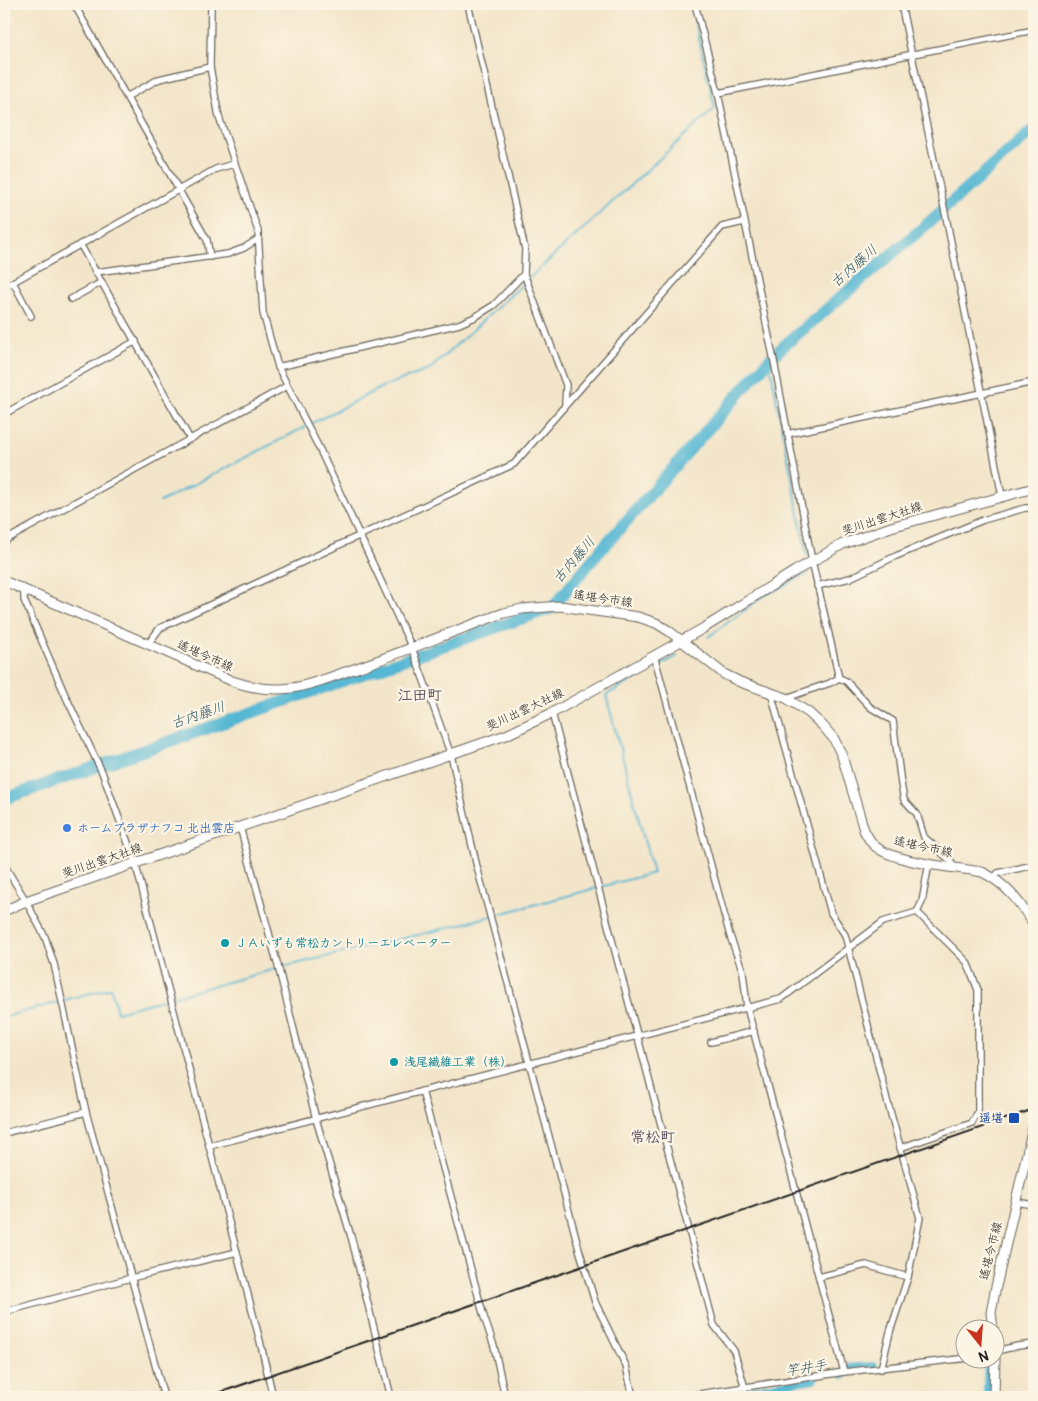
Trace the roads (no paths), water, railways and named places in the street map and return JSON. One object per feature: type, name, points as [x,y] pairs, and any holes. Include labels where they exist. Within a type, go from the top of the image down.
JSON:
[{"type":"main road","name":"斐川出雲大社線","points":[[4,911],[26,900],[506,735],[552,713],[682,640],[843,544],[891,527],[1034,488]]},
{"type":"main road","name":"遙堪今市線","points":[[4,582],[232,681],[252,688],[270,690],[309,684],[504,613],[542,606],[560,606],[638,617],[656,623],[682,640],[724,674],[740,682],[771,691],[786,698],[809,713],[823,726],[834,739],[842,756],[858,814],[868,839],[876,847],[900,858],[982,872],[994,878],[1014,896],[1034,924]]},
{"type":"main road","name":"遙堪今市線","points":[[992,1318],[995,1291],[1030,1152],[1034,1122]]},
{"type":"main road","points":[[994,1368],[994,1397]]},
{"type":"street","points":[[74,4],[128,96],[207,240],[210,256]]},
{"type":"street","points":[[211,4],[210,67],[219,117],[258,231],[263,313],[278,367],[320,450],[412,648],[451,755],[477,867],[579,1250],[595,1302],[626,1366],[633,1397]]},
{"type":"street","points":[[468,4],[525,249],[524,274],[566,385],[565,405]]},
{"type":"street","points":[[695,4],[718,93],[774,361],[817,586],[839,678]]},
{"type":"street","points":[[901,4],[1002,496]]},
{"type":"street","points":[[718,93],[1034,30]]},
{"type":"street","points":[[128,96],[160,79],[210,67]]},
{"type":"street","points":[[4,287],[216,169],[234,164]]},
{"type":"street","points":[[148,644],[160,628],[359,534],[514,464],[722,227],[744,222]]},
{"type":"street","points":[[96,272],[228,254],[244,248],[258,239]]},
{"type":"street","points":[[80,244],[190,439]]},
{"type":"street","points":[[278,367],[459,324],[494,305],[524,274]]},
{"type":"street","points":[[13,282],[31,316]]},
{"type":"street","points":[[71,299],[102,282]]},
{"type":"street","points":[[4,414],[136,341]]},
{"type":"street","points":[[787,434],[1034,382]]},
{"type":"street","points":[[4,541],[287,386]]},
{"type":"street","points":[[817,586],[850,578],[896,556],[982,520],[1025,508],[1034,508]]},
{"type":"street","points":[[24,590],[24,600],[66,697],[102,772],[135,862],[166,986],[238,1252],[268,1369],[273,1397]]},
{"type":"street","points":[[654,655],[730,936],[743,972],[747,1007],[844,1372]]},
{"type":"street","points":[[786,698],[830,683],[839,678]]},
{"type":"street","points":[[839,678],[846,681],[870,707],[892,721],[904,800],[917,814],[924,837],[951,861],[953,867]]},
{"type":"street","points":[[771,691],[831,913],[845,935],[920,1218],[908,1277],[890,1332],[881,1368]]},
{"type":"street","points":[[552,713],[714,1325],[734,1351],[745,1388]]},
{"type":"street","points":[[240,827],[278,966],[316,1119],[352,1240],[391,1397]]},
{"type":"street","points":[[4,861],[6,868],[26,900],[45,937],[54,964],[86,1112],[164,1397]]},
{"type":"street","points":[[209,1146],[780,999],[848,946],[883,922],[917,912],[922,902],[929,863]]},
{"type":"street","points":[[994,878],[998,874],[1034,865]]},
{"type":"street","points":[[900,1148],[972,1123],[978,1112],[978,990],[967,962],[917,912]]},
{"type":"street","points":[[711,1042],[754,1031]]},
{"type":"street","points":[[422,1090],[484,1317],[494,1346],[505,1397]]},
{"type":"street","points":[[4,1133],[86,1112]]},
{"type":"street","points":[[1016,1202],[1034,1205]]},
{"type":"street","points":[[4,1312],[238,1252]]},
{"type":"street","points":[[819,1277],[866,1265],[908,1277]]},
{"type":"street","points":[[1006,1349],[1034,1344]]},
{"type":"street","points":[[680,1397],[844,1372],[956,1359]]},
{"type":"waterway","points":[[160,502],[384,386],[429,370],[715,108],[691,4]]},
{"type":"waterway","name":"古内藤川","points":[[4,799],[552,608],[599,552],[769,360],[1034,129]]},
{"type":"waterway","points":[[769,360],[807,556]]},
{"type":"waterway","points":[[708,637],[764,596],[810,572]]},
{"type":"waterway","points":[[64,1000],[111,988],[117,1012],[283,967],[439,930],[653,873],[606,695],[677,656]]},
{"type":"waterway","points":[[4,1017],[59,1002]]},
{"type":"waterway","name":"竿井手","points":[[843,1375],[847,1368],[874,1366]]},
{"type":"waterway","name":"竿井手","points":[[987,1397],[988,1368]]},
{"type":"waterway","name":"竿井手","points":[[705,1397],[814,1379]]},
{"type":"railway","points":[[207,1397],[1034,1109]]},
{"type":"place","name":"ホームプラザナフコ 北出雲店","points":[[67,828]]},
{"type":"place","name":"ＪＡいずも常松カントリーエレベーター","points":[[225,943]]},
{"type":"place","name":"浅尾繊維工業（株）","points":[[394,1062]]},
{"type":"place","name":"遥堪","points":[[1014,1118]]},
{"type":"district","name":"江田町","points":[[420,695]]},
{"type":"district","name":"常松町","points":[[653,1137]]}]
